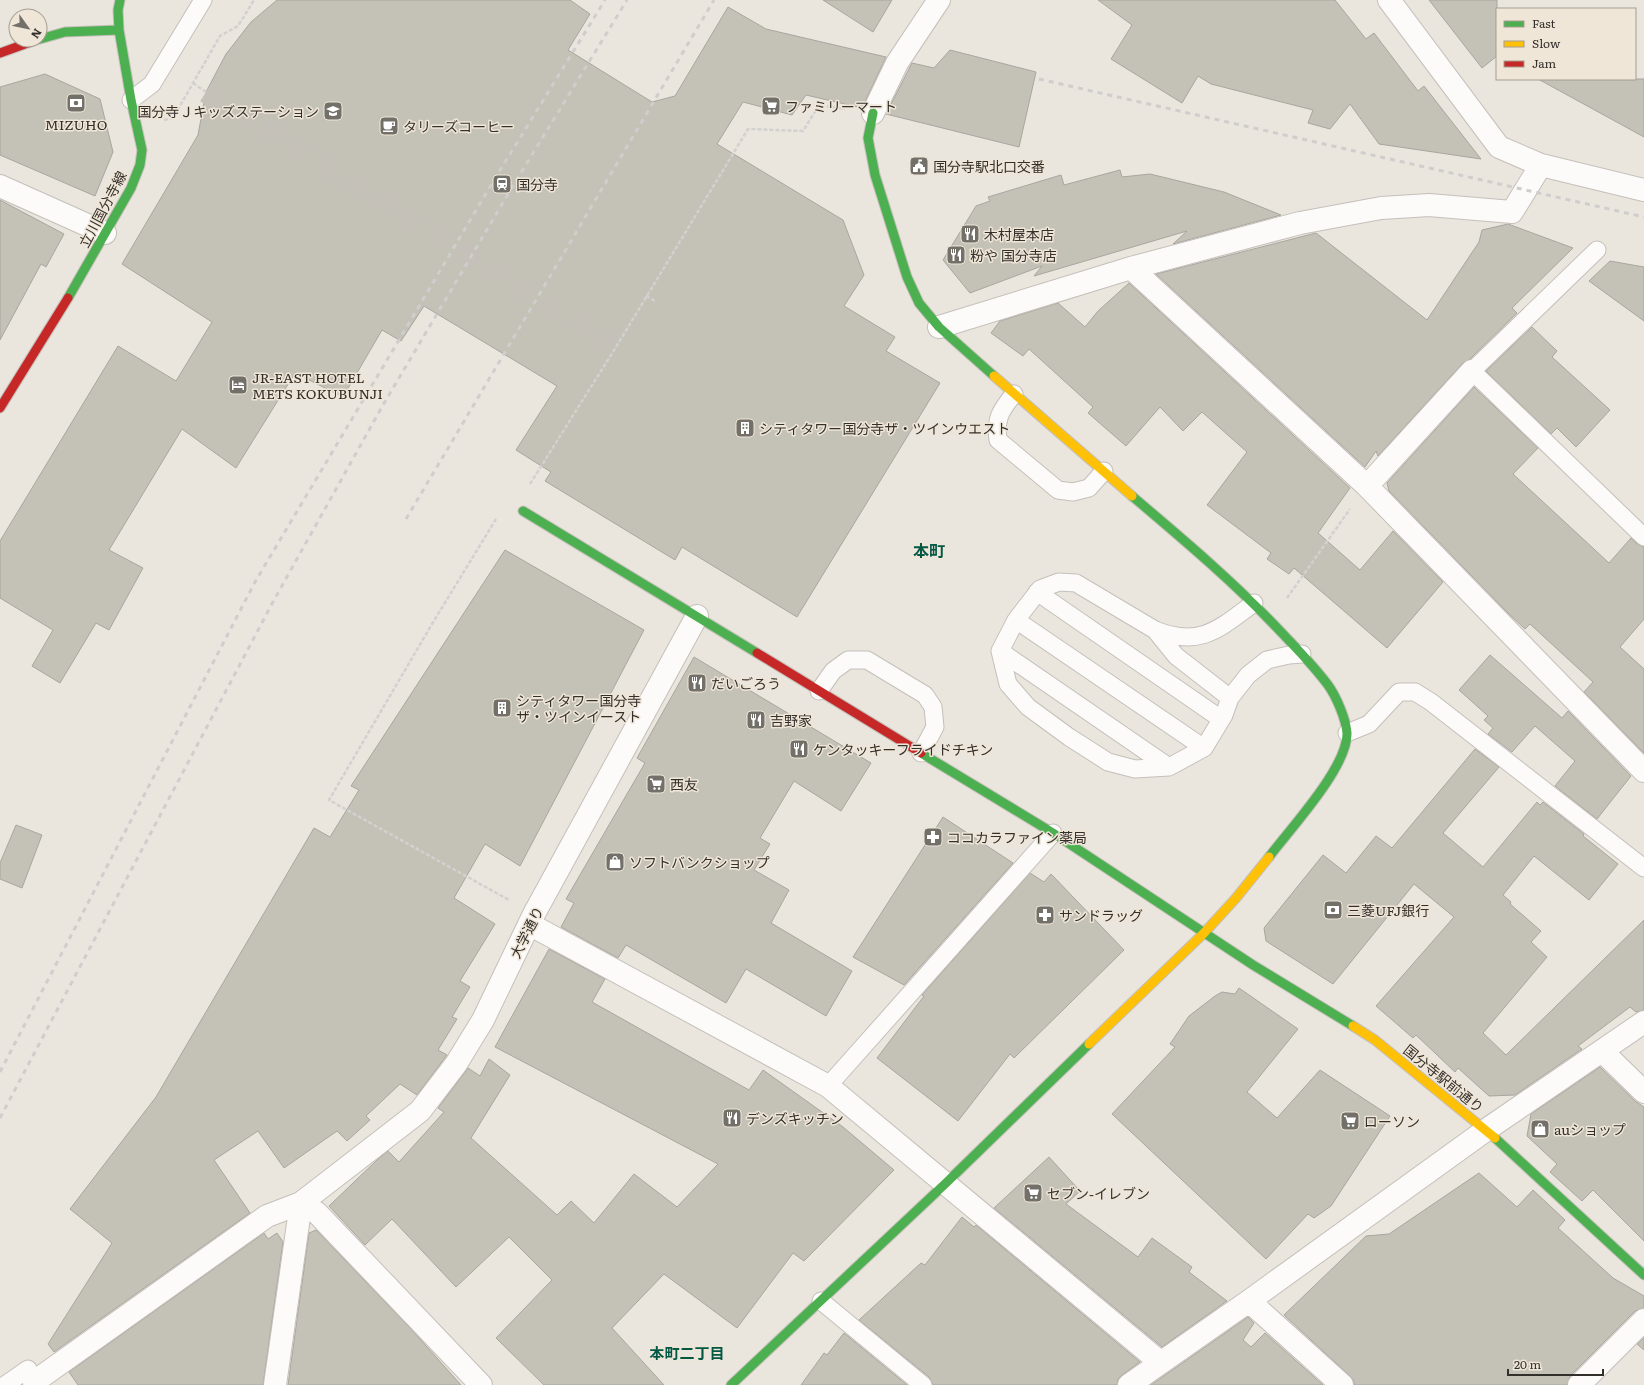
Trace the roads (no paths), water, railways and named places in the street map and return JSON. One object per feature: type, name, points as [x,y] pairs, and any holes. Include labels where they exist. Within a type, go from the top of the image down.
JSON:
[{"type":"street","name":"立川国分寺線","points":[[3,398],[81,277],[131,188],[140,165],[142,150],[131,100],[119,30],[118,10],[120,0]]},
{"type":"street","points":[[731,1385],[946,1183],[1204,933],[1236,898],[1326,784],[1341,759],[1347,733],[1341,709],[1329,686],[1302,654],[1254,603],[1217,568],[1014,394],[939,327],[919,303],[907,277],[875,175],[868,138],[873,113],[897,63],[939,0]]},
{"type":"street","points":[[1389,0],[1499,147],[1541,165],[1644,190]]},
{"type":"street","points":[[48,37],[64,32],[119,30]]},
{"type":"street","points":[[0,53],[14,48]]},
{"type":"street","points":[[939,327],[1131,268],[1300,223],[1381,208],[1429,205],[1512,212],[1541,165]]},
{"type":"street","points":[[0,186],[105,233]]},
{"type":"street","points":[[1131,268],[1367,486],[1644,771]]},
{"type":"street","points":[[1367,486],[1472,371]]},
{"type":"street","name":"国分寺駅前通り","points":[[523,511],[1054,833],[1260,970],[1375,1040],[1486,1130],[1644,1275]]},
{"type":"street","name":"大学通り","points":[[35,1384],[267,1216],[301,1203],[420,1111],[456,1064],[483,1020],[532,919],[697,616]]},
{"type":"street","points":[[532,919],[828,1086],[1160,1362]]},
{"type":"street","points":[[1129,1385],[1249,1301],[1486,1130],[1644,1022]]},
{"type":"street","points":[[1602,1051],[1644,1092]]},
{"type":"street","points":[[275,1385],[301,1203],[317,1213],[481,1385]]},
{"type":"street","points":[[1249,1301],[1342,1385]]},
{"type":"street","points":[[1579,1385],[1644,1320]]},
{"type":"lane","points":[[131,100],[152,84],[203,0]]},
{"type":"lane","points":[[1597,250],[1472,371],[1644,537]]},
{"type":"lane","points":[[1014,394],[1003,408],[996,426],[998,440],[1058,490],[1073,492],[1089,488],[1104,471]]},
{"type":"lane","points":[[1254,603],[1228,622],[1208,634],[1184,638],[1155,630],[1076,584],[1059,582],[1040,589],[1016,620],[1000,651],[1008,684],[1028,707],[1069,737],[1108,762],[1136,769],[1169,767],[1204,748],[1221,719],[1230,698],[1248,674],[1267,660],[1289,655],[1302,654]]},
{"type":"lane","points":[[1038,592],[1221,719]]},
{"type":"lane","points":[[1016,620],[1204,748]]},
{"type":"lane","points":[[1155,630],[1176,656],[1230,698]]},
{"type":"lane","points":[[1000,651],[1169,767]]},
{"type":"lane","points":[[819,691],[833,671],[848,660],[867,660],[925,695],[933,707],[935,727],[921,753]]},
{"type":"lane","points":[[1347,733],[1369,724],[1399,692],[1415,692],[1431,702],[1644,868]]},
{"type":"lane","points":[[828,1086],[1054,833]]},
{"type":"lane","points":[[821,1301],[923,1385]]},
{"type":"lane","points":[[5,1385],[28,1369],[35,1384]]},
{"type":"tunnel","points":[[206,92],[616,347]]},
{"type":"railway","points":[[0,1072],[255,582],[494,180],[605,0]]},
{"type":"railway","points":[[0,1118],[274,600],[383,405],[511,189],[627,0]]},
{"type":"railway","points":[[406,519],[714,0]]},
{"type":"railway","points":[[1039,79],[1644,217]]},
{"type":"place","name":"MIZUHO","points":[[76,103]]},
{"type":"place","name":"ファミリーマート","points":[[771,106]]},
{"type":"place","name":"国分寺Ｊキッズステーション","points":[[333,111]]},
{"type":"place","name":"タリーズコーヒー","points":[[389,126]]},
{"type":"place","name":"国分寺駅北口交番","points":[[919,166]]},
{"type":"place","name":"国分寺","points":[[502,184]]},
{"type":"place","name":"木村屋本店","points":[[970,234]]},
{"type":"place","name":"粉や 国分寺店","points":[[956,255]]},
{"type":"place","name":"JR-EAST HOTEL METS KOKUBUNJI","points":[[238,385]]},
{"type":"place","name":"シティタワー国分寺ザ・ツインウエスト","points":[[745,428]]},
{"type":"place","name":"だいごろう","points":[[697,683]]},
{"type":"place","name":"シティタワー国分寺 ザ・ツインイースト","points":[[502,708]]},
{"type":"place","name":"吉野家","points":[[756,720]]},
{"type":"place","name":"ケンタッキーフライドチキン","points":[[799,749]]},
{"type":"place","name":"西友","points":[[656,784]]},
{"type":"place","name":"ココカラファイン薬局","points":[[933,837]]},
{"type":"place","name":"ソフトバンクショップ","points":[[615,862]]},
{"type":"place","name":"三菱UFJ銀行","points":[[1333,910]]},
{"type":"place","name":"サンドラッグ","points":[[1045,915]]},
{"type":"place","name":"デンズキッチン","points":[[732,1118]]},
{"type":"place","name":"ローソン","points":[[1350,1121]]},
{"type":"place","name":"auショップ","points":[[1540,1129]]},
{"type":"place","name":"セブン-イレブン","points":[[1033,1193]]},
{"type":"district","name":"本町","points":[[929,550]]},
{"type":"district","name":"本町二丁目","points":[[687,1352]]}]
